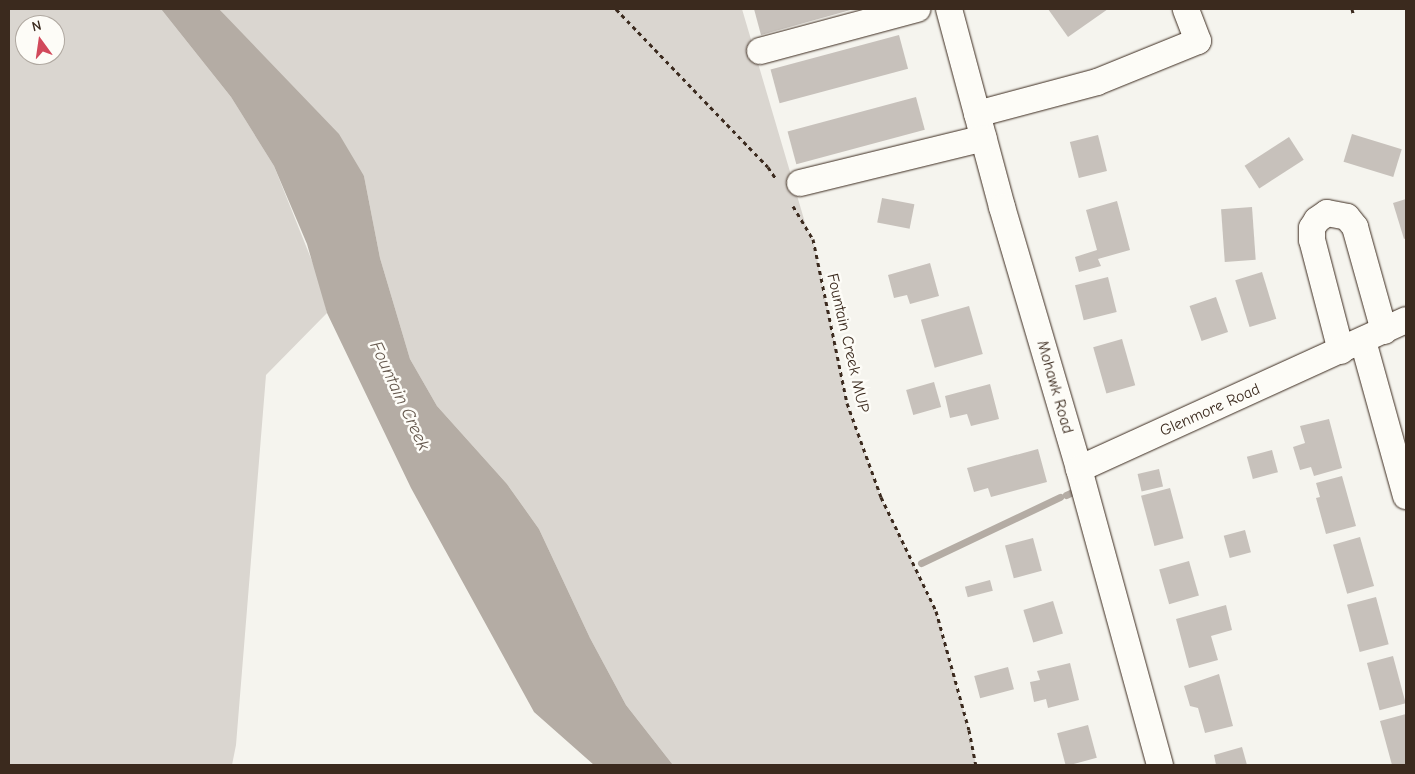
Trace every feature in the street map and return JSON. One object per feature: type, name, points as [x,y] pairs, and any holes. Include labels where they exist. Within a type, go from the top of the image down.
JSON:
[{"type":"street","points":[[760,51],[917,9]]},
{"type":"street","name":"Mohawk Road","points":[[949,9],[1079,469],[1160,765]]},
{"type":"street","points":[[790,189],[981,126],[1198,41],[1186,9]]},
{"type":"street","points":[[1374,336],[1406,496]]},
{"type":"street","name":"Glenmore Road","points":[[1079,469],[1374,336]]},
{"type":"path","name":"Fountain Creek MUP","points":[[616,9],[790,189],[813,238],[847,403],[881,497],[936,611],[969,730],[976,765]]},
{"type":"shaded area","points":[[9,9],[161,9],[231,97],[274,166],[320,281],[327,313],[266,375],[236,745],[232,765],[9,765]]},
{"type":"shaded area","points":[[219,9],[742,9],[806,226],[813,239],[847,403],[881,497],[936,611],[969,730],[976,765],[673,765],[626,705],[590,638],[539,529],[507,484],[437,406],[410,359],[380,258],[364,176]]},
{"type":"water","name":"Fountain Creek","points":[[161,9],[219,9],[339,134],[364,176],[380,258],[410,359],[437,406],[507,484],[539,529],[590,638],[626,705],[673,765],[594,765],[534,712],[411,488],[327,313],[307,244],[274,166],[231,97]]},
{"type":"building","points":[[754,9],[854,9],[761,35]]},
{"type":"building","points":[[1048,9],[1108,9],[1068,37]]},
{"type":"building","points":[[899,35],[908,69],[780,103],[771,69]]},
{"type":"building","points":[[916,97],[925,130],[796,164],[788,131]]},
{"type":"building","points":[[1352,134],[1402,149],[1393,177],[1344,162]]},
{"type":"building","points":[[1098,135],[1107,171],[1079,178],[1070,142]]},
{"type":"building","points":[[1289,137],[1304,160],[1259,189],[1245,166]]},
{"type":"building","points":[[882,198],[914,204],[910,229],[877,223]]},
{"type":"building","points":[[1406,199],[1406,238],[1404,239],[1393,203]]},
{"type":"building","points":[[1117,201],[1130,250],[1098,259],[1101,266],[1079,272],[1075,257],[1097,250],[1086,210]]},
{"type":"building","points":[[1252,207],[1256,260],[1225,262],[1221,209]]},
{"type":"building","points":[[930,263],[939,296],[910,304],[907,295],[894,298],[888,275]]},
{"type":"building","points":[[1262,272],[1276,319],[1250,327],[1235,280]]},
{"type":"building","points":[[1108,277],[1117,312],[1084,320],[1075,285]]},
{"type":"building","points":[[1216,297],[1228,332],[1202,341],[1190,306]]},
{"type":"building","points":[[969,306],[983,354],[935,368],[921,320]]},
{"type":"building","points":[[1122,339],[1135,385],[1106,393],[1093,347]]},
{"type":"building","points":[[934,382],[941,407],[913,415],[906,390]]},
{"type":"building","points":[[990,384],[999,419],[971,426],[967,414],[950,418],[945,396]]},
{"type":"building","points":[[1329,419],[1342,468],[1314,476],[1311,467],[1300,470],[1293,447],[1305,443],[1300,426]]},
{"type":"building","points":[[1038,449],[1047,482],[991,497],[988,488],[974,492],[967,468]]},
{"type":"building","points":[[1272,450],[1278,472],[1253,479],[1247,457]]},
{"type":"building","points":[[1159,469],[1163,487],[1142,491],[1138,474]]},
{"type":"building","points":[[1342,476],[1356,526],[1326,534],[1316,498],[1320,497],[1316,483]]},
{"type":"building","points":[[1170,488],[1183,538],[1154,546],[1141,496]]},
{"type":"building","points":[[1245,530],[1251,552],[1230,558],[1224,536]]},
{"type":"building","points":[[1360,537],[1374,586],[1347,594],[1333,545]]},
{"type":"building","points":[[1033,538],[1042,571],[1014,578],[1005,546]]},
{"type":"building","points":[[1189,561],[1199,596],[1169,604],[1159,570]]},
{"type":"building","points":[[990,580],[993,591],[968,597],[965,587]]},
{"type":"building","points":[[1376,597],[1389,644],[1360,652],[1347,605]]},
{"type":"building","points":[[1053,601],[1063,634],[1033,643],[1023,610]]},
{"type":"building","points":[[1226,605],[1232,630],[1211,636],[1218,660],[1189,668],[1176,619]]},
{"type":"building","points":[[1393,656],[1406,703],[1380,710],[1367,663]]},
{"type":"building","points":[[1070,663],[1079,700],[1048,708],[1046,699],[1034,702],[1030,682],[1040,680],[1037,671]]},
{"type":"building","points":[[1008,667],[1014,689],[980,698],[974,676]]},
{"type":"building","points":[[1219,674],[1233,726],[1205,733],[1198,708],[1190,706],[1184,686]]},
{"type":"building","points":[[1406,714],[1406,765],[1392,765],[1380,721]]},
{"type":"building","points":[[1088,725],[1097,758],[1066,765],[1057,733]]},
{"type":"building","points":[[1242,747],[1247,765],[1216,765],[1214,755]]},
{"type":"waterway","points":[[1066,495],[1079,489]]},
{"type":"waterway","points":[[921,563],[1060,497]]}]
